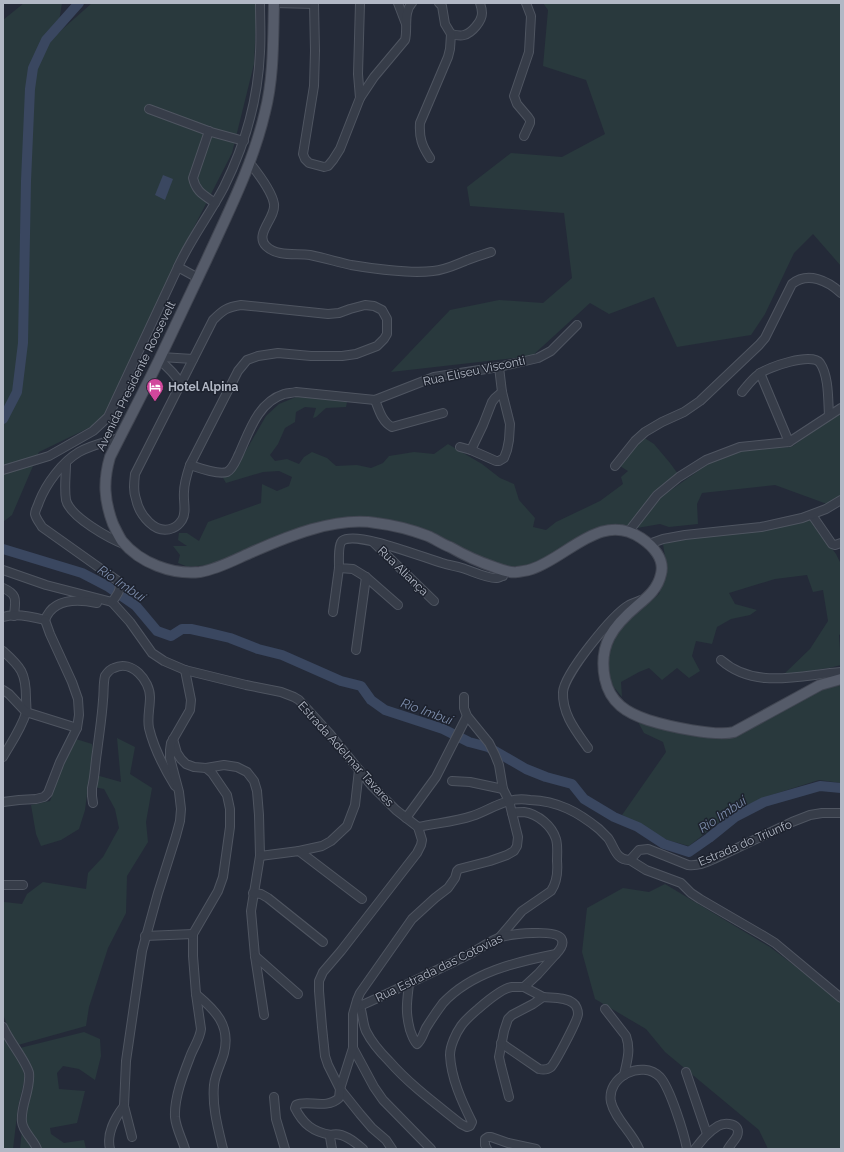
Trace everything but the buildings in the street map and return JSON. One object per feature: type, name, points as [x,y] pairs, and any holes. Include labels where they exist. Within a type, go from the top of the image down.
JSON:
[{"type":"main road","name":"Avenida Presidente Roosevelt","points":[[274,3],[270,87],[266,111],[249,162],[198,278],[110,457],[106,472],[106,495],[108,511],[119,536],[126,545],[144,560],[158,566],[186,572],[201,572],[217,567],[279,540],[309,530],[352,522],[374,522],[394,526],[429,537],[482,563],[504,571],[514,572],[531,570],[597,533],[613,529],[628,531],[649,544]]},
{"type":"main road","points":[[649,544],[655,550],[662,565],[662,571],[658,583],[654,591],[623,618],[613,630],[607,642],[604,654],[603,668],[606,685],[612,697],[624,709],[634,715],[667,725],[709,733],[727,734],[734,732],[820,685],[841,679]]},
{"type":"street","points":[[3,470],[49,456],[93,431],[108,417],[178,266],[215,203],[240,152],[257,88],[260,52],[260,3]]},
{"type":"street","points":[[274,3],[314,4],[314,86],[303,154],[309,163],[324,167],[328,166],[340,149],[360,98],[374,77],[405,40],[408,10],[412,3]]},
{"type":"street","points":[[360,3],[358,74],[360,98]]},
{"type":"street","points":[[398,3],[407,25]]},
{"type":"street","points":[[451,34],[466,35],[474,28],[481,19],[482,13],[480,3]]},
{"type":"street","points":[[524,136],[530,120],[517,104],[514,96],[529,52],[531,16],[526,3]]},
{"type":"street","points":[[430,158],[422,144],[420,123],[450,49],[451,34],[446,24],[441,4]]},
{"type":"street","points":[[149,109],[209,131],[244,141]]},
{"type":"street","points":[[209,131],[193,178],[194,185],[198,191],[215,203]]},
{"type":"street","points":[[249,162],[262,179],[274,203],[274,212],[264,230],[262,236],[263,241],[266,246],[279,253],[302,254],[352,265],[418,272],[442,270],[491,252]]},
{"type":"street","points":[[178,266],[198,278]]},
{"type":"street","points":[[615,466],[636,440],[645,432],[684,412],[700,400],[759,345],[765,338],[792,284],[799,278],[822,280],[841,293]]},
{"type":"street","points":[[241,305],[339,314],[365,305],[374,306],[382,310],[387,319],[387,334],[384,339],[376,346],[356,354],[334,356],[278,353],[258,356],[247,360],[238,371],[190,465],[184,492],[185,510],[182,520],[176,527],[170,530],[161,530],[147,521],[141,512],[136,500],[134,487],[135,474],[193,359],[213,320],[229,307],[241,305]]},
{"type":"street","name":"Rua Eliseu Visconti","points":[[190,465],[217,472],[226,472],[229,470],[235,463],[259,413],[266,404],[284,394],[296,392],[375,400],[434,377],[499,367],[538,358],[551,351],[577,325]]},
{"type":"street","points":[[160,358],[193,359]]},
{"type":"street","points":[[160,358],[181,383]]},
{"type":"street","points":[[742,392],[760,373],[784,363],[798,360],[815,360],[819,362],[826,378],[829,415]]},
{"type":"street","points":[[460,447],[496,461],[504,458],[509,440],[510,424],[502,392],[499,367]]},
{"type":"street","points":[[760,373],[789,442]]},
{"type":"street","points":[[471,450],[492,402],[502,392]]},
{"type":"street","points":[[375,400],[382,418],[392,427],[443,413]]},
{"type":"street","points":[[628,531],[658,495],[679,477],[706,460],[740,447],[789,442],[841,408]]},
{"type":"street","points":[[3,802],[36,799],[44,797],[48,793],[60,762],[77,728],[79,714],[78,699],[45,620],[49,612],[57,605],[67,601],[80,600],[108,604],[113,600],[119,590],[119,584],[114,578],[42,527],[35,516],[36,512],[43,492],[66,463],[87,448],[119,438]]},
{"type":"street","points":[[66,463],[66,501],[71,510],[114,541],[126,545]]},
{"type":"street","points":[[649,544],[684,534],[761,527],[812,515],[841,500]]},
{"type":"street","points":[[812,515],[832,544],[835,545],[841,543]]},
{"type":"street","points":[[333,612],[339,568],[340,545],[342,541],[352,538],[400,549],[441,563],[484,575],[498,578],[503,576],[504,571]]},
{"type":"street","name":"Rua Aliança","points":[[373,542],[404,570],[434,601]]},
{"type":"street","points":[[339,568],[353,568],[366,577],[398,605]]},
{"type":"street","points":[[3,570],[46,585],[113,600]]},
{"type":"street","points":[[356,650],[366,577]]},
{"type":"street","points":[[3,588],[10,591],[14,596],[14,616]]},
{"type":"street","points":[[588,748],[568,717],[564,704],[563,692],[566,683],[599,635],[629,605],[645,598]]},
{"type":"street","name":"Estrada Adelmar Tavares","points":[[113,600],[152,653],[164,661],[185,670],[281,692],[299,700],[377,791],[396,810],[418,827]]},
{"type":"street","points":[[3,617],[14,616],[45,620]]},
{"type":"street","points":[[3,651],[13,660],[23,673],[26,682],[26,712],[20,727],[3,757]]},
{"type":"street","points":[[721,660],[726,665],[754,678],[774,679],[841,672]]},
{"type":"street","points":[[93,803],[92,788],[104,699],[104,682],[109,671],[120,666],[128,666],[134,669],[145,682],[149,690],[149,726],[161,762],[179,792]]},
{"type":"street","points":[[132,1137],[124,1106],[124,1085],[130,1025],[142,951],[180,822],[181,809],[179,792],[170,758],[171,743],[190,710],[191,700],[185,670]]},
{"type":"street","points":[[3,690],[9,694],[26,712],[77,728]]},
{"type":"street","points":[[363,1149],[356,1143],[339,1134],[324,1134],[311,1128],[300,1117],[295,1108],[296,1105],[299,1103],[318,1104],[336,1101],[339,1098],[340,1089],[354,1048],[353,1014],[370,978],[412,919],[448,888],[459,869],[507,855],[514,851],[517,846],[518,837],[509,801],[503,790],[499,765],[489,743],[467,716],[464,708],[464,697]]},
{"type":"street","points":[[406,818],[433,781],[467,716]]},
{"type":"street","points":[[173,739],[177,753],[186,764],[194,767],[206,768],[224,765],[237,767],[247,772],[254,781],[257,791],[259,815],[260,856],[251,910],[255,956],[264,1015]]},
{"type":"street","points":[[185,1149],[175,1118],[175,1110],[181,1081],[201,1029],[196,994],[193,934],[218,891],[223,877],[230,826],[230,809],[227,795],[212,773],[206,768]]},
{"type":"street","points":[[260,856],[299,851],[322,846],[331,841],[347,826],[355,805],[359,770]]},
{"type":"street","points":[[452,781],[470,782],[503,790]]},
{"type":"street","points":[[392,1149],[386,1140],[372,1128],[340,1089],[328,1064],[325,1056],[319,991],[320,976],[417,853],[422,840],[418,827],[454,821],[472,816],[509,801],[518,799],[538,800],[562,805],[600,830],[607,837],[617,855],[626,860],[630,860],[646,870],[681,883],[700,900],[762,934],[841,998]]},
{"type":"street","points":[[499,938],[522,911],[551,890],[557,876],[557,841],[552,831],[541,819],[533,814],[523,812],[512,813]]},
{"type":"street","name":"Estrada do Triunfo","points":[[630,860],[639,850],[648,849],[688,865],[702,864],[810,815],[822,813],[841,813]]},
{"type":"street","points":[[299,851],[362,899]]},
{"type":"street","points":[[3,885],[23,886]]},
{"type":"street","points":[[253,893],[268,898],[323,942]]},
{"type":"street","name":"Rua Estrada das Cotovias","points":[[358,1003],[409,984],[499,938],[515,934],[535,933],[559,936],[563,943],[561,949],[556,954]]},
{"type":"street","points":[[146,936],[193,934]]},
{"type":"street","points":[[524,987],[556,954]]},
{"type":"street","points":[[409,984],[406,1008],[407,1018],[414,1040],[417,1044],[420,1042],[425,1030],[443,1003],[464,986],[499,968],[556,954]]},
{"type":"street","points":[[255,956],[298,994]]},
{"type":"street","points":[[358,1003],[366,1031],[378,1050],[413,1086],[461,1124],[467,1127],[470,1126],[472,1122],[457,1088],[452,1071],[450,1054],[452,1044],[466,1020],[487,1001],[505,989],[511,987],[524,987],[543,997],[567,1000],[572,1002],[578,1009],[578,1014],[573,1027],[557,1059],[551,1067],[544,1070],[539,1069],[501,1043]]},
{"type":"street","points":[[196,994],[215,1011],[224,1027],[226,1041],[224,1053],[215,1077],[213,1102],[223,1149]]},
{"type":"street","points":[[509,1097],[500,1061],[501,1043],[508,1019],[512,1015],[543,997]]},
{"type":"street","points":[[605,1009],[628,1040],[630,1048],[624,1075]]},
{"type":"street","points":[[3,1027],[6,1035],[26,1065],[29,1081],[23,1106],[22,1123],[37,1149]]},
{"type":"street","points":[[354,1048],[374,1087],[383,1100],[431,1149]]},
{"type":"street","points":[[639,1149],[635,1140],[614,1111],[610,1093],[613,1086],[624,1075],[634,1070],[643,1069],[652,1072],[660,1078],[666,1088],[683,1131],[687,1149]]},
{"type":"street","points":[[686,1072],[707,1134]]},
{"type":"street","points":[[274,1097],[276,1119],[285,1149]]},
{"type":"street","points":[[110,1149],[108,1143],[111,1129],[124,1106]]},
{"type":"street","points":[[695,1149],[707,1134],[719,1125],[728,1123],[734,1125],[737,1130],[737,1136],[728,1149]]},
{"type":"street","points":[[331,1135],[332,1149]]},
{"type":"street","points":[[487,1149],[485,1139],[488,1137],[536,1149]]},
{"type":"shaded area","points":[[24,3],[62,3],[57,34],[92,3],[257,3],[254,64],[232,153],[173,268],[101,422],[39,452],[12,515],[3,522],[3,20]]},
{"type":"shaded area","points":[[543,3],[841,3],[841,266],[813,234],[794,253],[765,314],[751,335],[677,347],[654,297],[609,314],[590,303],[532,356],[391,372],[450,310],[499,300],[543,303],[572,278],[564,213],[470,206],[467,187],[511,153],[562,157],[605,134],[586,80],[543,66],[548,10]]},
{"type":"shaded area","points":[[296,397],[320,398],[347,402],[346,407],[326,408],[313,418],[316,408],[305,407],[296,412],[295,422],[285,428],[278,444],[270,455],[275,461],[287,459],[299,464],[304,457],[312,452],[327,458],[336,466],[357,465],[371,468],[383,463],[389,456],[414,452],[434,454],[448,444],[482,464],[500,478],[514,484],[519,500],[535,518],[533,527],[546,530],[556,522],[600,501],[623,484],[621,477],[628,471],[620,466],[643,437],[654,444],[678,474],[627,528],[611,526],[533,565],[509,567],[481,558],[431,531],[389,519],[359,517],[316,525],[276,536],[223,561],[207,565],[188,567],[178,563],[180,555],[173,546],[187,546],[178,540],[179,533],[187,533],[199,541],[208,522],[261,503],[262,484],[277,491],[289,486],[292,477],[279,471],[263,472],[226,483],[222,476],[240,461],[266,416],[279,404]]},
{"type":"shaded area","points":[[839,414],[841,417],[841,495],[827,504],[775,485],[702,493],[697,504],[698,524],[669,527],[660,524],[637,528],[661,497],[708,464],[739,450],[791,447]]},
{"type":"shaded area","points":[[810,519],[836,554],[841,564],[841,634],[839,635],[841,665],[783,675],[810,649],[828,621],[823,590],[813,592],[807,575],[775,579],[729,593],[735,604],[757,610],[750,615],[731,619],[717,627],[712,644],[696,641],[692,656],[700,671],[689,678],[677,668],[662,680],[649,668],[621,682],[622,697],[613,686],[606,668],[609,649],[616,634],[659,594],[667,569],[663,544],[706,535],[761,530]]},
{"type":"shaded area","points":[[841,685],[841,783],[819,780],[768,796],[732,812],[689,846],[667,840],[622,815],[666,752],[663,742],[644,733],[638,722],[726,739],[818,691]]},
{"type":"shaded area","points":[[117,738],[135,747],[130,774],[152,788],[146,822],[148,842],[127,876],[126,913],[108,948],[89,1007],[86,1026],[18,1045],[8,1028],[3,1014],[3,896],[4,902],[22,904],[27,894],[43,882],[86,889],[88,873],[103,857],[119,828],[115,809],[104,789],[88,786],[85,810],[79,829],[61,840],[41,846],[36,834],[31,805],[50,801],[61,771],[76,739],[92,744],[96,775],[121,782]]},
{"type":"shaded area","points":[[665,884],[770,947],[841,1001],[841,1149],[768,1149],[759,1130],[665,1052],[646,1029],[595,999],[582,952],[587,908],[623,888],[649,892]]},
{"type":"shaded area","points":[[84,1032],[100,1039],[101,1056],[95,1080],[79,1069],[63,1066],[57,1073],[59,1089],[85,1091],[77,1123],[50,1128],[51,1134],[64,1143],[84,1140],[86,1149],[20,1149],[24,1110],[32,1077],[31,1065],[20,1048]]},
{"type":"shaded area","points":[[3,1036],[22,1067],[25,1078],[18,1107],[13,1149],[3,1149]]},
{"type":"water","points":[[163,175],[173,179],[165,200],[155,195]]},
{"type":"waterway","points":[[3,419],[17,392],[23,343],[26,181],[30,89],[33,68],[46,40],[79,3]]},
{"type":"waterway","name":"Rio Imbuí","points":[[3,549],[82,573],[107,586],[136,606],[157,631],[171,636],[182,629],[191,629],[230,638],[258,649],[282,655],[341,681],[361,686],[371,700],[385,710],[443,729],[469,742],[488,747],[526,769],[546,777],[572,784],[584,799],[614,817],[638,827],[664,844],[689,852],[735,817],[764,802],[820,786],[841,788]]},
{"type":"place","name":"Hotel Alpina","points":[[155,402]]}]
